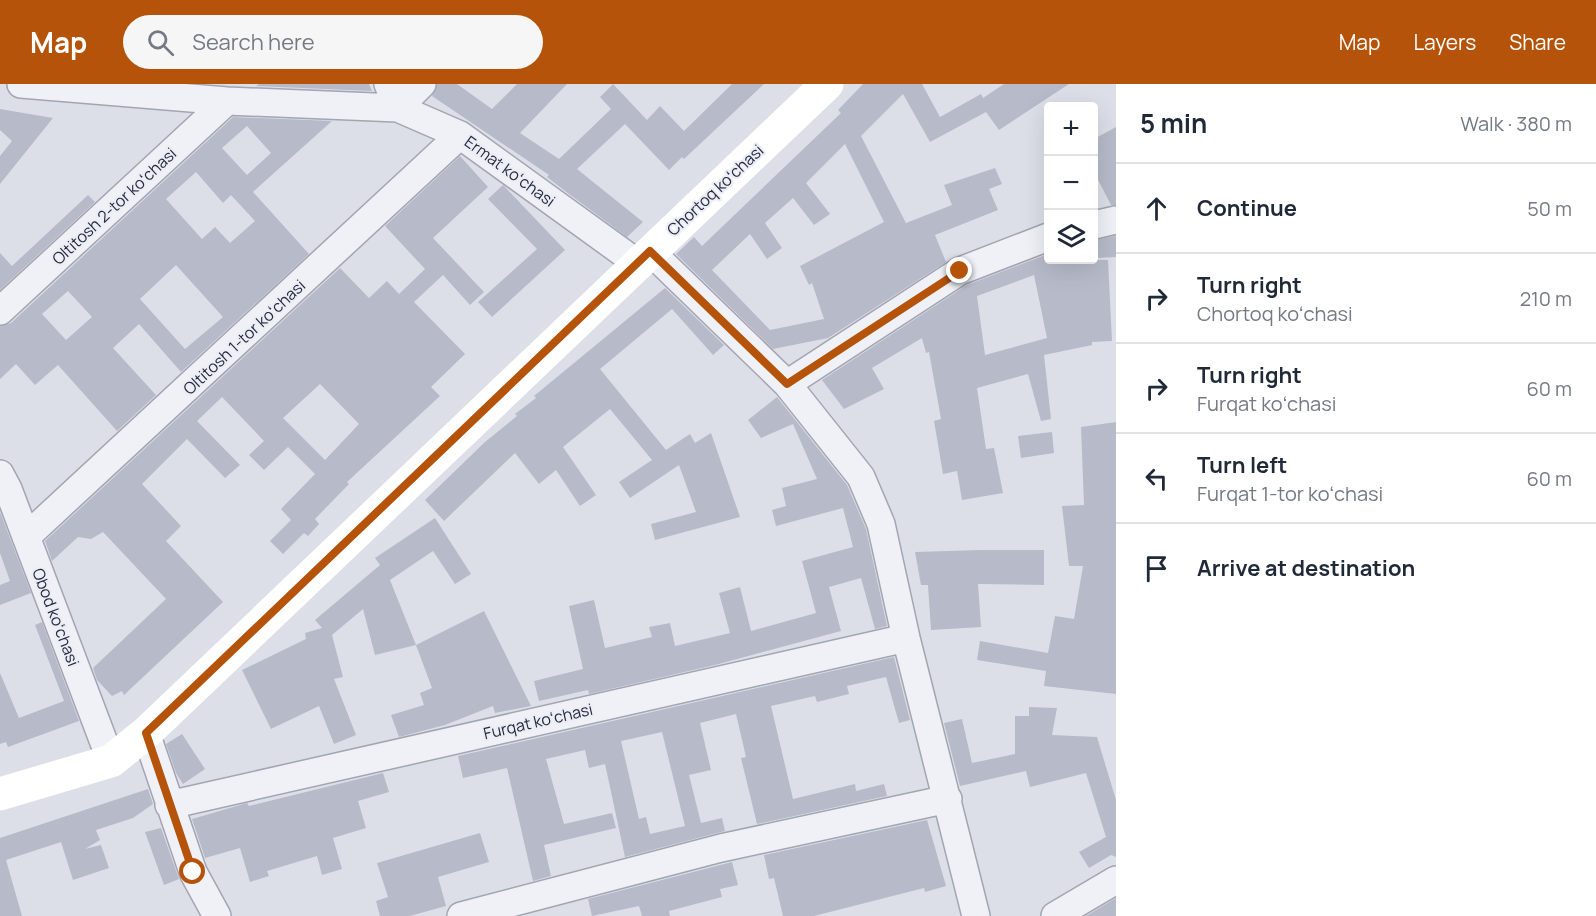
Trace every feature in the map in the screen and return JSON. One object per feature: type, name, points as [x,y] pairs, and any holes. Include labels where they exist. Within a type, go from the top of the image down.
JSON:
[{"type":"main road","name":"Chortoq koʻchasi","points":[[0,794],[111,761],[146,733],[827,84]]},
{"type":"street","points":[[21,84],[228,101],[393,96],[422,84]]},
{"type":"street","name":"Ermat koʻchasi","points":[[393,96],[460,135],[644,257]]},
{"type":"street","name":"Oltitosh 2-tor koʻchasi","points":[[0,311],[228,101]]},
{"type":"street","name":"Oltitosh 1-tor koʻchasi","points":[[26,537],[460,135]]},
{"type":"street","points":[[1098,224],[1116,220]]},
{"type":"street","points":[[787,384],[960,271],[1044,239]]},
{"type":"street","points":[[644,257],[787,384],[861,477],[881,524],[906,638],[976,916]]},
{"type":"street","name":"Obod koʻchasi","points":[[0,474],[8,489],[111,761]]},
{"type":"street","name":"Furqat koʻchasi","points":[[169,805],[906,638]]},
{"type":"street","points":[[146,733],[193,872],[217,916]]},
{"type":"street","points":[[461,916],[721,848],[948,799]]},
{"type":"street","points":[[1054,916],[1116,880]]},
{"type":"building","points":[[259,84],[369,84],[372,91],[256,86]]},
{"type":"building","points":[[437,84],[457,84],[492,109],[517,84],[567,84],[520,133],[559,159],[611,109],[600,97],[613,84],[647,120],[660,106],[684,131],[732,84],[764,84],[684,159],[682,157],[669,170],[625,124],[577,169],[643,222],[627,237],[547,177],[549,175],[432,96]]},
{"type":"building","points":[[863,84],[922,84],[940,117],[981,94],[983,98],[1004,84],[1069,84],[999,130],[986,112],[930,142],[903,94],[861,136],[906,223],[952,205],[944,185],[995,168],[1002,184],[989,189],[998,210],[935,235],[946,262],[828,338],[773,349],[676,254],[694,237],[702,246],[841,113],[838,110]],"holes":[[[845,144],[884,222],[800,266],[809,285],[812,283],[824,319],[770,330],[712,270],[750,234],[767,259],[782,248],[765,223],[793,198],[814,225],[830,214],[806,183]]]},
{"type":"building","points":[[0,109],[53,118],[0,184],[0,156],[12,141],[0,130]]},
{"type":"building","points":[[233,117],[332,121],[253,192],[309,254],[181,372],[139,324],[113,348],[156,395],[117,431],[58,365],[35,385],[16,364],[0,379],[0,326],[11,323]],"holes":[[[247,126],[271,153],[247,175],[222,148]],[[196,172],[223,203],[231,195],[255,221],[230,243],[215,227],[202,239],[166,199]],[[176,265],[223,317],[185,349],[140,299]],[[68,291],[92,317],[66,340],[42,314]]]},
{"type":"building","points":[[1116,127],[1116,205],[1111,205],[1098,180],[1098,137]]},
{"type":"building","points":[[460,156],[488,187],[433,238],[484,292],[470,305],[443,275],[414,302],[465,354],[431,387],[440,396],[347,482],[349,484],[315,519],[319,524],[308,536],[304,533],[283,554],[270,541],[291,520],[281,509],[315,474],[288,447],[264,470],[249,455],[264,441],[222,397],[197,421],[240,465],[225,478],[187,439],[142,484],[181,526],[166,541],[223,602],[124,695],[122,691],[112,696],[97,680],[93,668],[166,599],[103,532],[91,539],[78,537],[52,561],[45,541],[340,268],[369,298],[387,281],[399,294],[425,269],[385,226]],"holes":[[[320,384],[359,424],[325,460],[283,418]]]},
{"type":"building","points":[[503,185],[565,250],[492,317],[478,302],[537,249],[488,199]]},
{"type":"building","points":[[88,195],[95,202],[0,290],[0,253],[12,266]]},
{"type":"building","points":[[1116,236],[1116,257],[1098,258],[1098,239]]},
{"type":"building","points":[[1044,256],[1044,264],[1098,264],[1098,260],[1108,260],[1112,341],[1092,342],[1092,345],[1044,355],[1051,419],[1041,421],[1028,374],[977,388],[986,449],[994,448],[1003,493],[962,500],[957,471],[943,474],[934,421],[941,419],[929,352],[926,353],[922,338],[872,368],[884,389],[844,409],[822,380],[967,285]],"holes":[[[1034,275],[1047,338],[985,355],[977,296]]]},
{"type":"building","points":[[665,288],[724,345],[713,355],[672,309],[600,369],[666,450],[690,434],[695,443],[711,433],[740,517],[655,540],[651,524],[696,512],[679,465],[630,498],[619,482],[652,460],[610,409],[563,447],[596,495],[580,506],[556,470],[539,484],[515,453],[444,521],[425,500],[485,442],[517,416],[515,414],[536,398],[534,396]]},
{"type":"building","points":[[777,397],[847,485],[866,529],[887,626],[875,629],[861,578],[829,587],[841,631],[715,665],[589,694],[588,690],[539,701],[534,681],[583,669],[569,606],[594,600],[605,648],[652,637],[649,627],[670,623],[675,646],[730,633],[719,593],[740,587],[751,631],[816,613],[802,561],[853,547],[843,508],[776,526],[772,510],[786,506],[782,488],[817,479],[793,424],[761,438],[748,420]]},
{"type":"building","points":[[1116,422],[1116,694],[1044,686],[1046,671],[977,660],[980,641],[1048,653],[1055,616],[1074,619],[1083,566],[1069,566],[1062,506],[1084,505],[1081,427]]},
{"type":"building","points":[[1052,432],[1054,453],[1021,458],[1018,436]]},
{"type":"building","points":[[0,512],[31,593],[0,605],[0,585],[10,581],[0,553]]},
{"type":"building","points":[[435,518],[471,574],[455,584],[433,551],[390,580],[416,645],[375,655],[363,609],[332,635],[343,677],[334,679],[356,735],[334,744],[319,706],[271,729],[242,670],[306,639],[305,633],[322,628],[315,620],[380,565],[375,558]]},
{"type":"building","points":[[1044,550],[1044,585],[978,584],[981,627],[931,630],[928,585],[921,585],[915,552]]},
{"type":"building","points":[[484,611],[531,706],[495,713],[493,706],[445,725],[399,737],[391,715],[424,705],[420,693],[432,688],[416,645]]},
{"type":"building","points":[[42,622],[79,721],[8,747],[6,742],[0,744],[0,673],[19,718],[64,701],[35,625]]},
{"type":"building","points":[[894,657],[910,720],[899,723],[886,677],[847,686],[849,694],[817,702],[815,696],[771,706],[793,799],[855,784],[856,791],[884,784],[887,796],[757,824],[741,758],[746,757],[736,714],[700,723],[711,770],[689,775],[701,823],[722,818],[725,831],[625,857],[605,764],[589,768],[585,750],[546,759],[564,824],[612,813],[616,828],[544,845],[551,876],[533,881],[507,768],[463,778],[458,756]],"holes":[[[662,732],[685,826],[650,834],[646,817],[639,819],[621,741]]]},
{"type":"building","points":[[1029,707],[1057,708],[1052,735],[1097,737],[1116,800],[1116,857],[1111,855],[1089,868],[1079,852],[1106,837],[1086,773],[1030,787],[1026,771],[960,786],[944,723],[962,719],[972,763],[1015,754],[1015,716],[1029,716]]},
{"type":"building","points":[[182,734],[205,769],[183,784],[176,773],[166,744]]},
{"type":"building","points":[[383,773],[389,792],[358,801],[366,828],[333,838],[342,869],[322,875],[317,856],[267,871],[269,876],[250,882],[240,848],[205,858],[192,819],[247,803],[249,806]]},
{"type":"building","points":[[148,789],[153,804],[133,818],[96,830],[100,840],[85,849],[101,845],[109,868],[73,880],[61,842],[6,860],[22,916],[0,916],[0,838]]},
{"type":"building","points":[[927,820],[946,886],[925,892],[924,888],[814,916],[783,916],[774,878],[769,879],[764,855]]},
{"type":"building","points":[[161,828],[179,879],[164,885],[145,832]]},
{"type":"building","points":[[480,833],[489,862],[438,877],[446,906],[410,916],[380,916],[376,901],[388,897],[377,863]]},
{"type":"building","points":[[732,862],[738,885],[720,889],[722,897],[669,911],[670,916],[642,916],[639,906],[592,916],[588,899]]},
{"type":"building","points":[[1116,898],[1116,916],[1086,916]]},
{"type":"route","points":[[193,872],[146,733],[650,251],[787,384],[960,271]]}]
